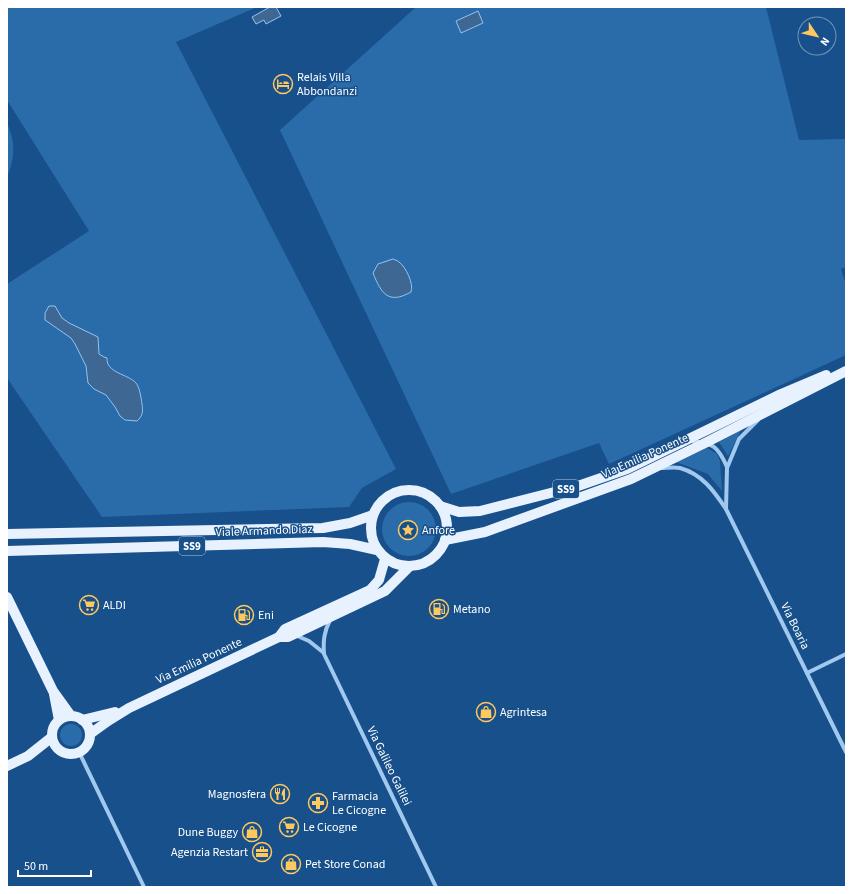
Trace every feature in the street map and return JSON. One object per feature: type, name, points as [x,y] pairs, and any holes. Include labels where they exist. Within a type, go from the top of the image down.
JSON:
[{"type":"main road","name":"Via Emilia Ponente","points":[[440,506],[459,512],[480,511],[578,486],[626,469],[781,394],[846,366]]},
{"type":"main road","name":"Via Emilia Ponente","points":[[446,540],[486,532],[631,479],[846,371]]},
{"type":"main road","name":"SS9","points":[[373,515],[379,504],[388,496],[400,491],[413,490],[423,493],[433,498],[440,506]]},
{"type":"main road","points":[[373,515],[370,527],[372,539],[377,550],[385,559],[397,565],[409,567],[418,566],[426,563],[434,557],[446,540],[446,517],[440,506]]},
{"type":"main road","name":"Viale Armando Diaz","points":[[7,534],[323,528],[350,523],[373,515]]},
{"type":"main road","name":"Viale Armando Diaz","points":[[7,551],[323,542],[350,544],[377,550]]},
{"type":"main road","name":"Via Emilia Ponente","points":[[279,637],[285,629],[370,590],[379,580],[385,559]]},
{"type":"main road","name":"Via Emilia Ponente","points":[[79,752],[86,747],[90,734],[108,720],[129,708],[279,637],[288,637],[385,591],[409,567]]},
{"type":"main road","points":[[7,598],[53,691],[71,716]]},
{"type":"main road","points":[[53,691],[59,720]]},
{"type":"main road","name":"Via Emilia Ponente","points":[[82,720],[129,708]]},
{"type":"main road","points":[[79,752],[70,754],[57,748],[52,737],[53,728],[62,718],[71,716],[82,720],[88,726],[90,734]]},
{"type":"main road","points":[[28,756],[52,737]]},
{"type":"main road","points":[[7,766],[28,756],[57,748]]},
{"type":"street","name":"Via Boaria","points":[[726,509],[727,468],[738,439],[764,413]]},
{"type":"street","points":[[685,440],[707,442]]},
{"type":"street","name":"Via Boaria","points":[[707,442],[721,453],[727,468]]},
{"type":"street","name":"Via Boaria","points":[[653,468],[679,468],[699,476],[714,491],[726,509],[846,752]]},
{"type":"street","name":"Via Galileo Galilei","points":[[332,616],[324,631],[324,654],[435,887]]},
{"type":"street","name":"Via Galileo Galilei","points":[[292,634],[309,641],[324,654]]},
{"type":"street","points":[[806,673],[846,654]]},
{"type":"street","points":[[79,752],[144,887]]},
{"type":"shaded area","points":[[7,7],[257,7],[176,42],[396,469],[362,488],[349,507],[102,517],[7,378],[7,284],[89,231],[7,100]]},
{"type":"shaded area","points":[[270,7],[276,7],[281,16],[266,24],[264,20],[256,24],[252,17]]},
{"type":"shaded area","points":[[416,7],[766,7],[799,140],[846,139],[846,267],[841,269],[846,285],[846,355],[609,464],[599,443],[451,494],[280,130]]},
{"type":"shaded area","points":[[478,11],[483,23],[461,33],[456,21]]},
{"type":"shaded area","points":[[7,123],[12,137],[13,157],[7,177]]},
{"type":"shaded area","points":[[393,259],[402,264],[409,276],[412,289],[411,292],[403,296],[391,297],[386,295],[379,286],[373,273],[378,264]]},
{"type":"shaded area","points":[[49,306],[55,306],[62,318],[69,323],[98,337],[99,354],[107,358],[110,367],[136,383],[140,393],[142,409],[142,413],[137,421],[125,420],[120,416],[106,395],[94,389],[88,383],[86,366],[71,338],[45,320],[45,313]]},
{"type":"shaded area","points":[[741,430],[728,456],[719,442]]},
{"type":"shaded area","points":[[707,448],[717,454],[720,461],[722,491],[708,474],[676,462]]},
{"type":"shaded area","points":[[404,502],[414,502],[424,506],[432,514],[436,524],[436,534],[432,544],[424,552],[414,556],[404,556],[394,552],[386,544],[382,534],[382,524],[386,514],[394,506]]},
{"type":"shaded area","points":[[71,724],[79,727],[82,735],[79,743],[71,746],[63,743],[60,735],[63,727]]},
{"type":"place","name":"Relais Villa Abbondanzi","points":[[283,84]]},
{"type":"place","name":"Anfore","points":[[408,530]]},
{"type":"place","name":"ALDI","points":[[89,605]]},
{"type":"place","name":"Metano","points":[[439,609]]},
{"type":"place","name":"Eni","points":[[244,615]]},
{"type":"place","name":"Agrintesa","points":[[486,712]]},
{"type":"place","name":"Magnosfera","points":[[280,794]]},
{"type":"place","name":"Farmacia Le Cicogne","points":[[318,803]]},
{"type":"place","name":"Le Cicogne","points":[[289,827]]},
{"type":"place","name":"Dune Buggy","points":[[252,832]]},
{"type":"place","name":"Agenzia Restart","points":[[262,852]]},
{"type":"place","name":"Pet Store Conad","points":[[291,864]]}]
